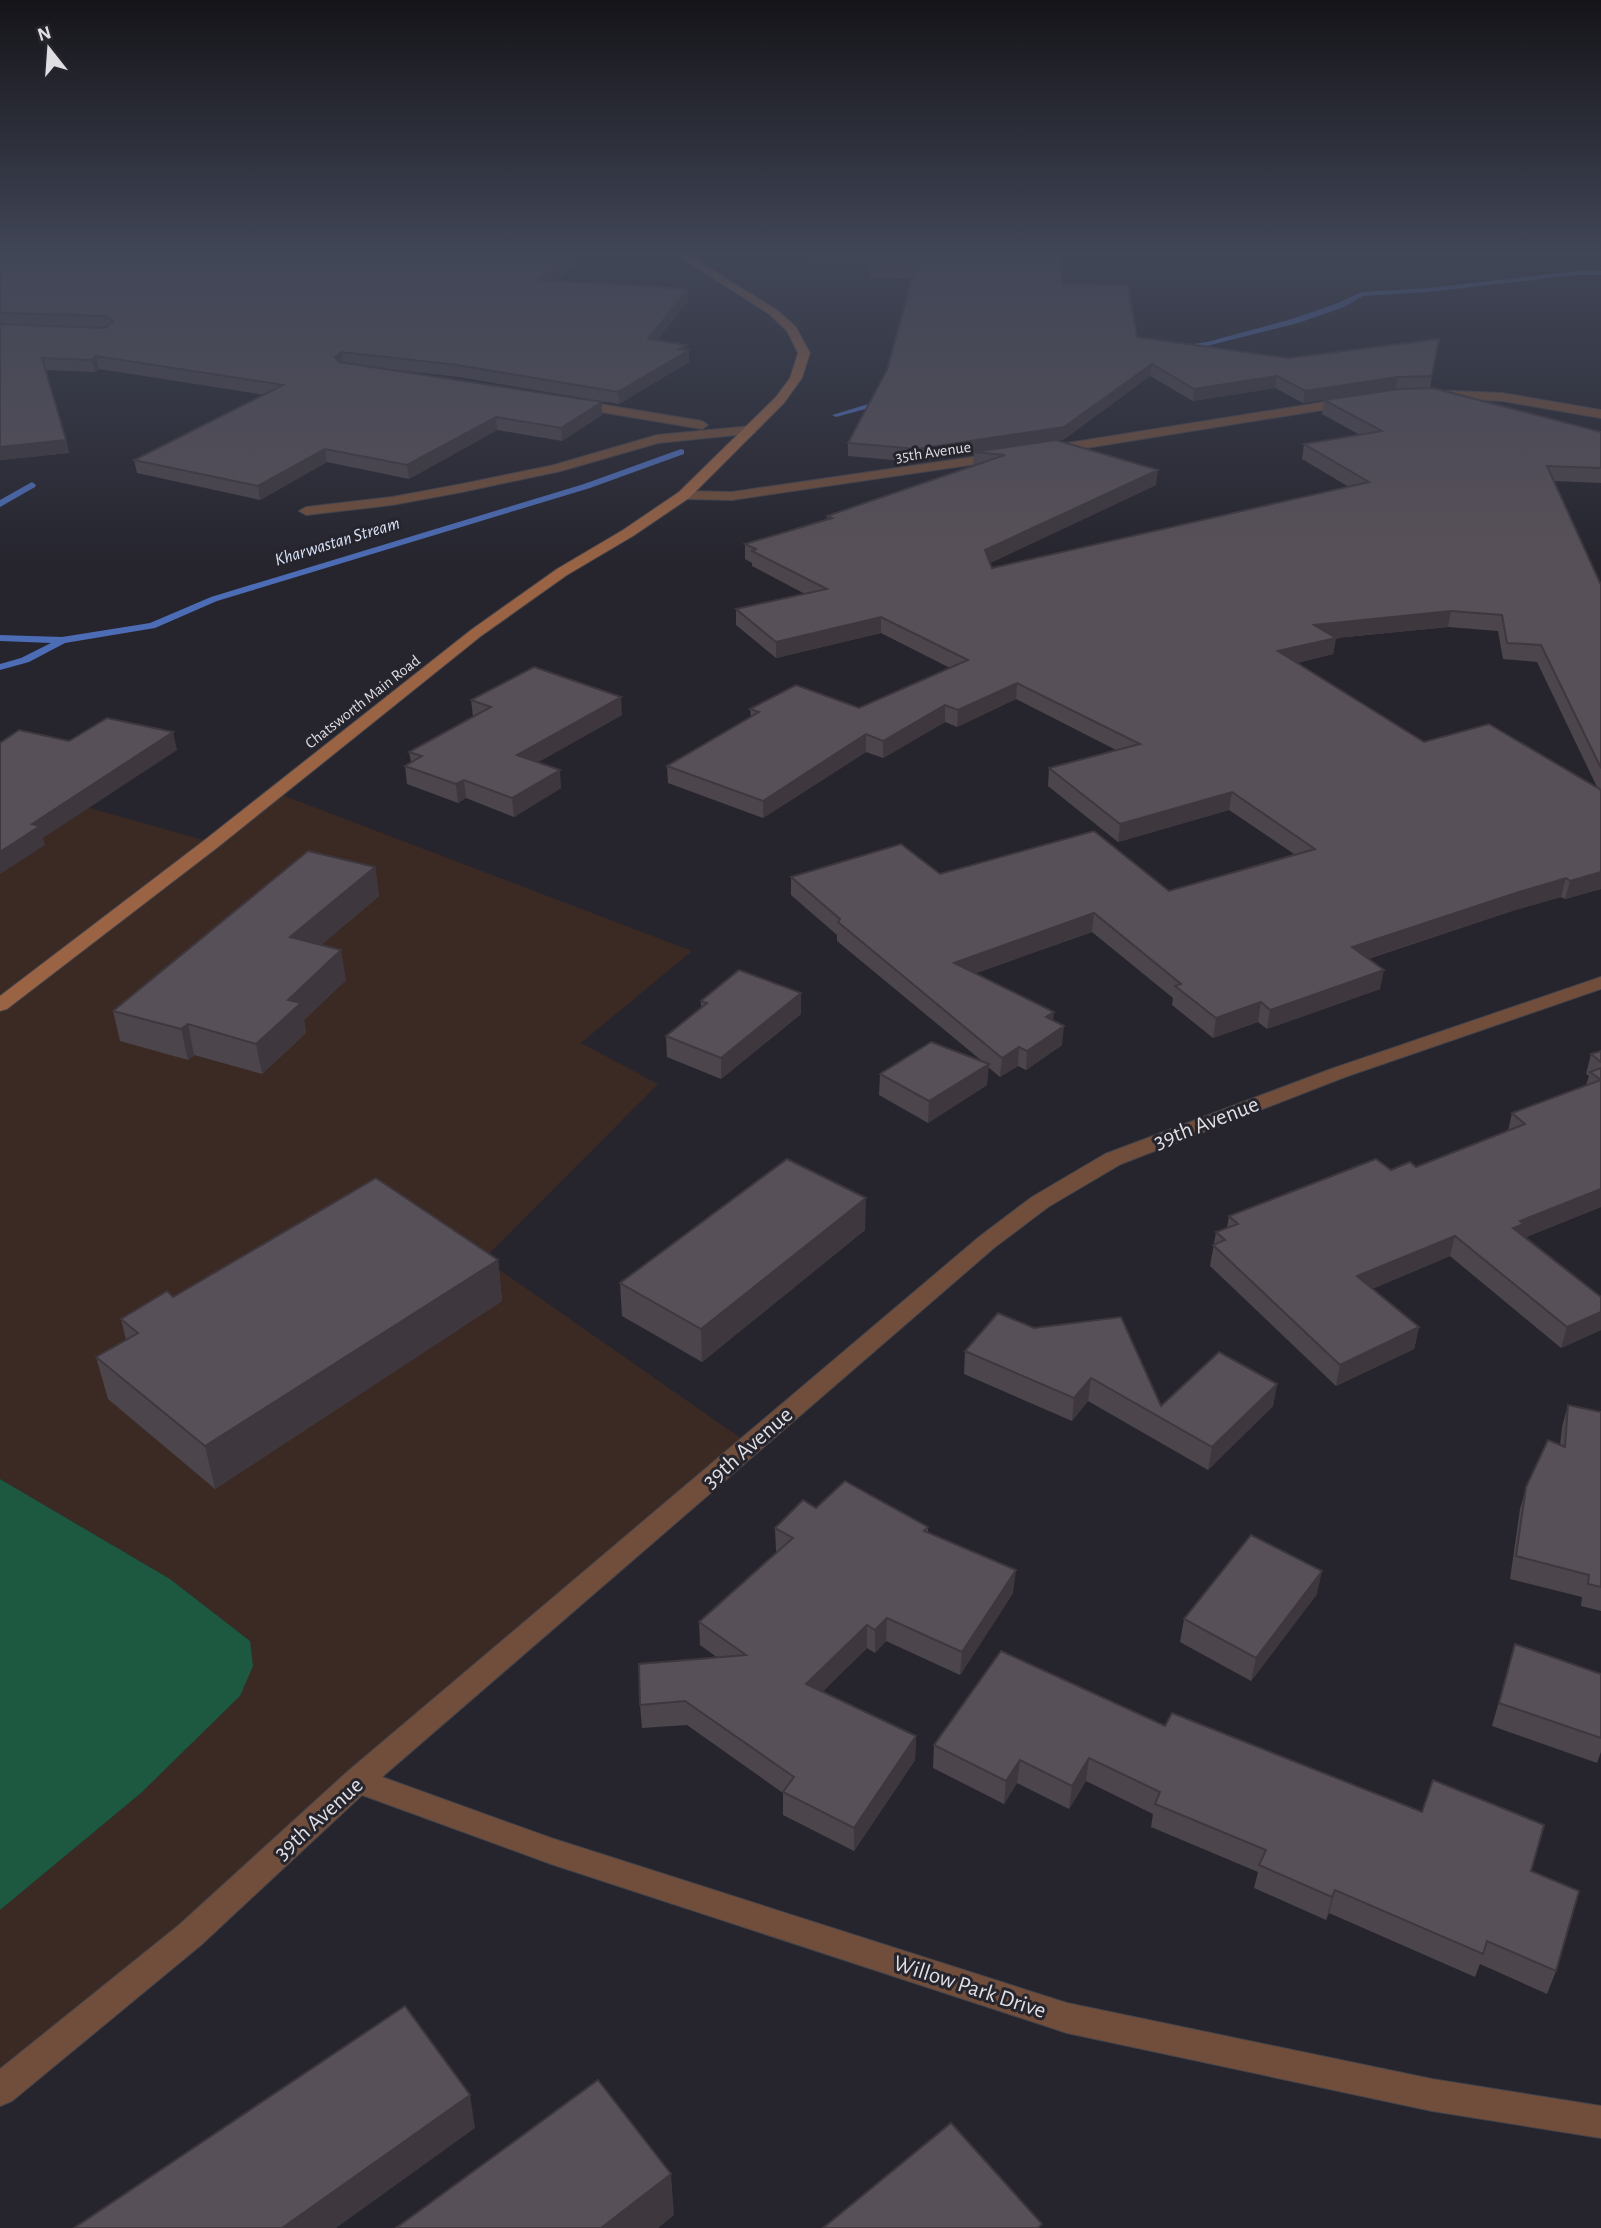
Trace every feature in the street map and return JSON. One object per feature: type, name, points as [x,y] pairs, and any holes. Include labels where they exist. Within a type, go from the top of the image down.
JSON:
[{"type":"street","name":"Chatsworth Main Road","points":[[0,1005],[212,843],[476,633],[562,572],[628,533],[684,495],[780,400],[796,378],[802,358]]},
{"type":"street","points":[[1416,394],[1502,397],[1601,414]]},
{"type":"street","points":[[1040,451],[1368,399]]},
{"type":"street","points":[[565,402],[731,432]]},
{"type":"street","points":[[306,511],[392,501],[462,488],[556,468],[657,439],[751,430]]},
{"type":"street","name":"35th Avenue","points":[[684,495],[732,496],[1013,455]]},
{"type":"street","name":"39th Avenue","points":[[0,2090],[190,1935],[357,1781],[987,1242],[1040,1202],[1112,1159],[1232,1111],[1601,983]]},
{"type":"street","name":"Willow Park Drive","points":[[357,1781],[551,1851],[1067,2018],[1432,2095],[1601,2122]]},
{"type":"shaded area","points":[[0,783],[211,842],[274,792],[692,951],[581,1043],[658,1084],[484,1259],[749,1444],[0,2087],[0,1910],[141,1793],[240,1696],[250,1641],[170,1579],[0,1479]]},
{"type":"green space","points":[[0,1479],[170,1579],[250,1641],[253,1666],[240,1696],[141,1793],[0,1910]]},
{"type":"building","points":[[0,358],[94,358],[42,358],[66,440],[0,447]]},
{"type":"building","points":[[109,358],[336,358],[339,362],[602,402],[561,428],[496,417],[407,465],[325,449],[258,486],[134,460],[283,385]]},
{"type":"building","points":[[395,358],[676,358],[618,392],[457,365]]},
{"type":"building","points":[[890,358],[1435,358],[1432,376],[1398,377],[1305,391],[1277,376],[1194,389],[1152,364],[1064,427],[917,449],[848,443],[887,370]]},
{"type":"building","points":[[1433,388],[1601,432],[1601,468],[1547,466],[1601,585],[1601,768],[1541,645],[1507,643],[1502,615],[1451,611],[1314,625],[1336,638],[1278,651],[1424,742],[1489,724],[1601,790],[1601,872],[1570,881],[1566,878],[1519,892],[1352,947],[1384,970],[1270,1010],[1261,1002],[1216,1018],[1175,986],[1181,984],[1094,913],[954,963],[1054,1012],[1046,1017],[1064,1026],[1027,1051],[1019,1047],[1002,1058],[838,922],[840,919],[791,877],[901,844],[940,874],[1094,831],[1169,891],[1315,849],[1232,792],[1120,824],[1049,768],[1140,744],[1017,683],[958,710],[945,705],[883,741],[866,734],[763,801],[667,766],[759,712],[750,709],[796,685],[859,708],[968,660],[881,617],[776,642],[736,609],[827,589],[752,551],[756,549],[745,544],[832,518],[827,516],[1005,455],[974,452],[1056,440],[1158,470],[985,550],[992,568],[1369,482],[1304,444],[1382,431],[1324,400],[1399,389]]},
{"type":"building","points":[[534,667],[621,697],[517,755],[560,770],[512,798],[464,780],[456,784],[405,766],[422,756],[409,752],[491,707],[471,700]]},
{"type":"building","points":[[107,718],[173,732],[32,824],[40,826],[0,852],[0,743],[19,730],[69,741]]},
{"type":"building","points":[[308,851],[375,867],[290,937],[341,950],[288,1000],[301,1003],[256,1044],[188,1024],[181,1029],[113,1011]]},
{"type":"building","points":[[739,970],[801,993],[721,1058],[666,1036],[707,1003],[701,1001]]},
{"type":"building","points":[[931,1042],[989,1064],[929,1101],[880,1074]]},
{"type":"building","points":[[1601,1051],[1601,1062],[1591,1054]]},
{"type":"building","points":[[1601,1068],[1601,1080],[1590,1072]]},
{"type":"building","points":[[1601,1080],[1601,1189],[1520,1221],[1524,1224],[1513,1228],[1601,1297],[1601,1312],[1567,1327],[1455,1236],[1357,1276],[1419,1327],[1340,1365],[1213,1245],[1225,1240],[1216,1232],[1238,1224],[1229,1216],[1376,1159],[1391,1170],[1410,1162],[1416,1167],[1525,1124],[1512,1113]]},
{"type":"building","points":[[787,1159],[866,1198],[701,1329],[620,1283]]},
{"type":"building","points":[[376,1178],[498,1260],[205,1446],[96,1357],[138,1333],[121,1319],[167,1291],[173,1297]]},
{"type":"building","points":[[998,1313],[1034,1328],[1121,1317],[1161,1406],[1219,1352],[1277,1384],[1212,1447],[1091,1378],[1074,1398],[965,1351]]},
{"type":"building","points":[[1568,1405],[1601,1412],[1601,1587],[1588,1584],[1589,1575],[1516,1556],[1526,1487],[1548,1440],[1565,1447]]},
{"type":"building","points":[[845,1481],[928,1527],[924,1531],[1016,1570],[962,1652],[887,1618],[875,1630],[867,1625],[806,1684],[916,1736],[854,1828],[783,1792],[794,1777],[685,1701],[640,1705],[639,1664],[746,1655],[699,1622],[793,1538],[775,1528],[803,1500],[816,1508]]},
{"type":"building","points":[[1251,1535],[1322,1571],[1256,1658],[1184,1619]]},
{"type":"building","points":[[1515,1644],[1601,1674],[1601,1738],[1499,1703]]},
{"type":"building","points":[[1001,1651],[1165,1726],[1172,1713],[1422,1812],[1433,1780],[1544,1825],[1531,1871],[1579,1891],[1556,1971],[1487,1941],[1483,1954],[1335,1890],[1332,1897],[1259,1865],[1266,1850],[1155,1804],[1160,1792],[1089,1758],[1072,1786],[1020,1760],[1006,1781],[934,1745]]},
{"type":"building","points":[[405,2006],[470,2095],[282,2228],[74,2228]]},
{"type":"building","points":[[598,2080],[671,2174],[601,2228],[396,2228]]},
{"type":"building","points":[[951,2123],[1042,2224],[1038,2228],[823,2228]]},
{"type":"waterway","name":"Kharwastan Stream","points":[[836,415],[885,401]]},
{"type":"waterway","name":"Kharwastan Stream","points":[[0,638],[62,640],[152,626],[214,599],[587,486],[681,452]]},
{"type":"waterway","name":"Kharwastan Stream","points":[[0,504],[32,485]]},
{"type":"waterway","points":[[0,667],[25,660],[60,642]]}]
